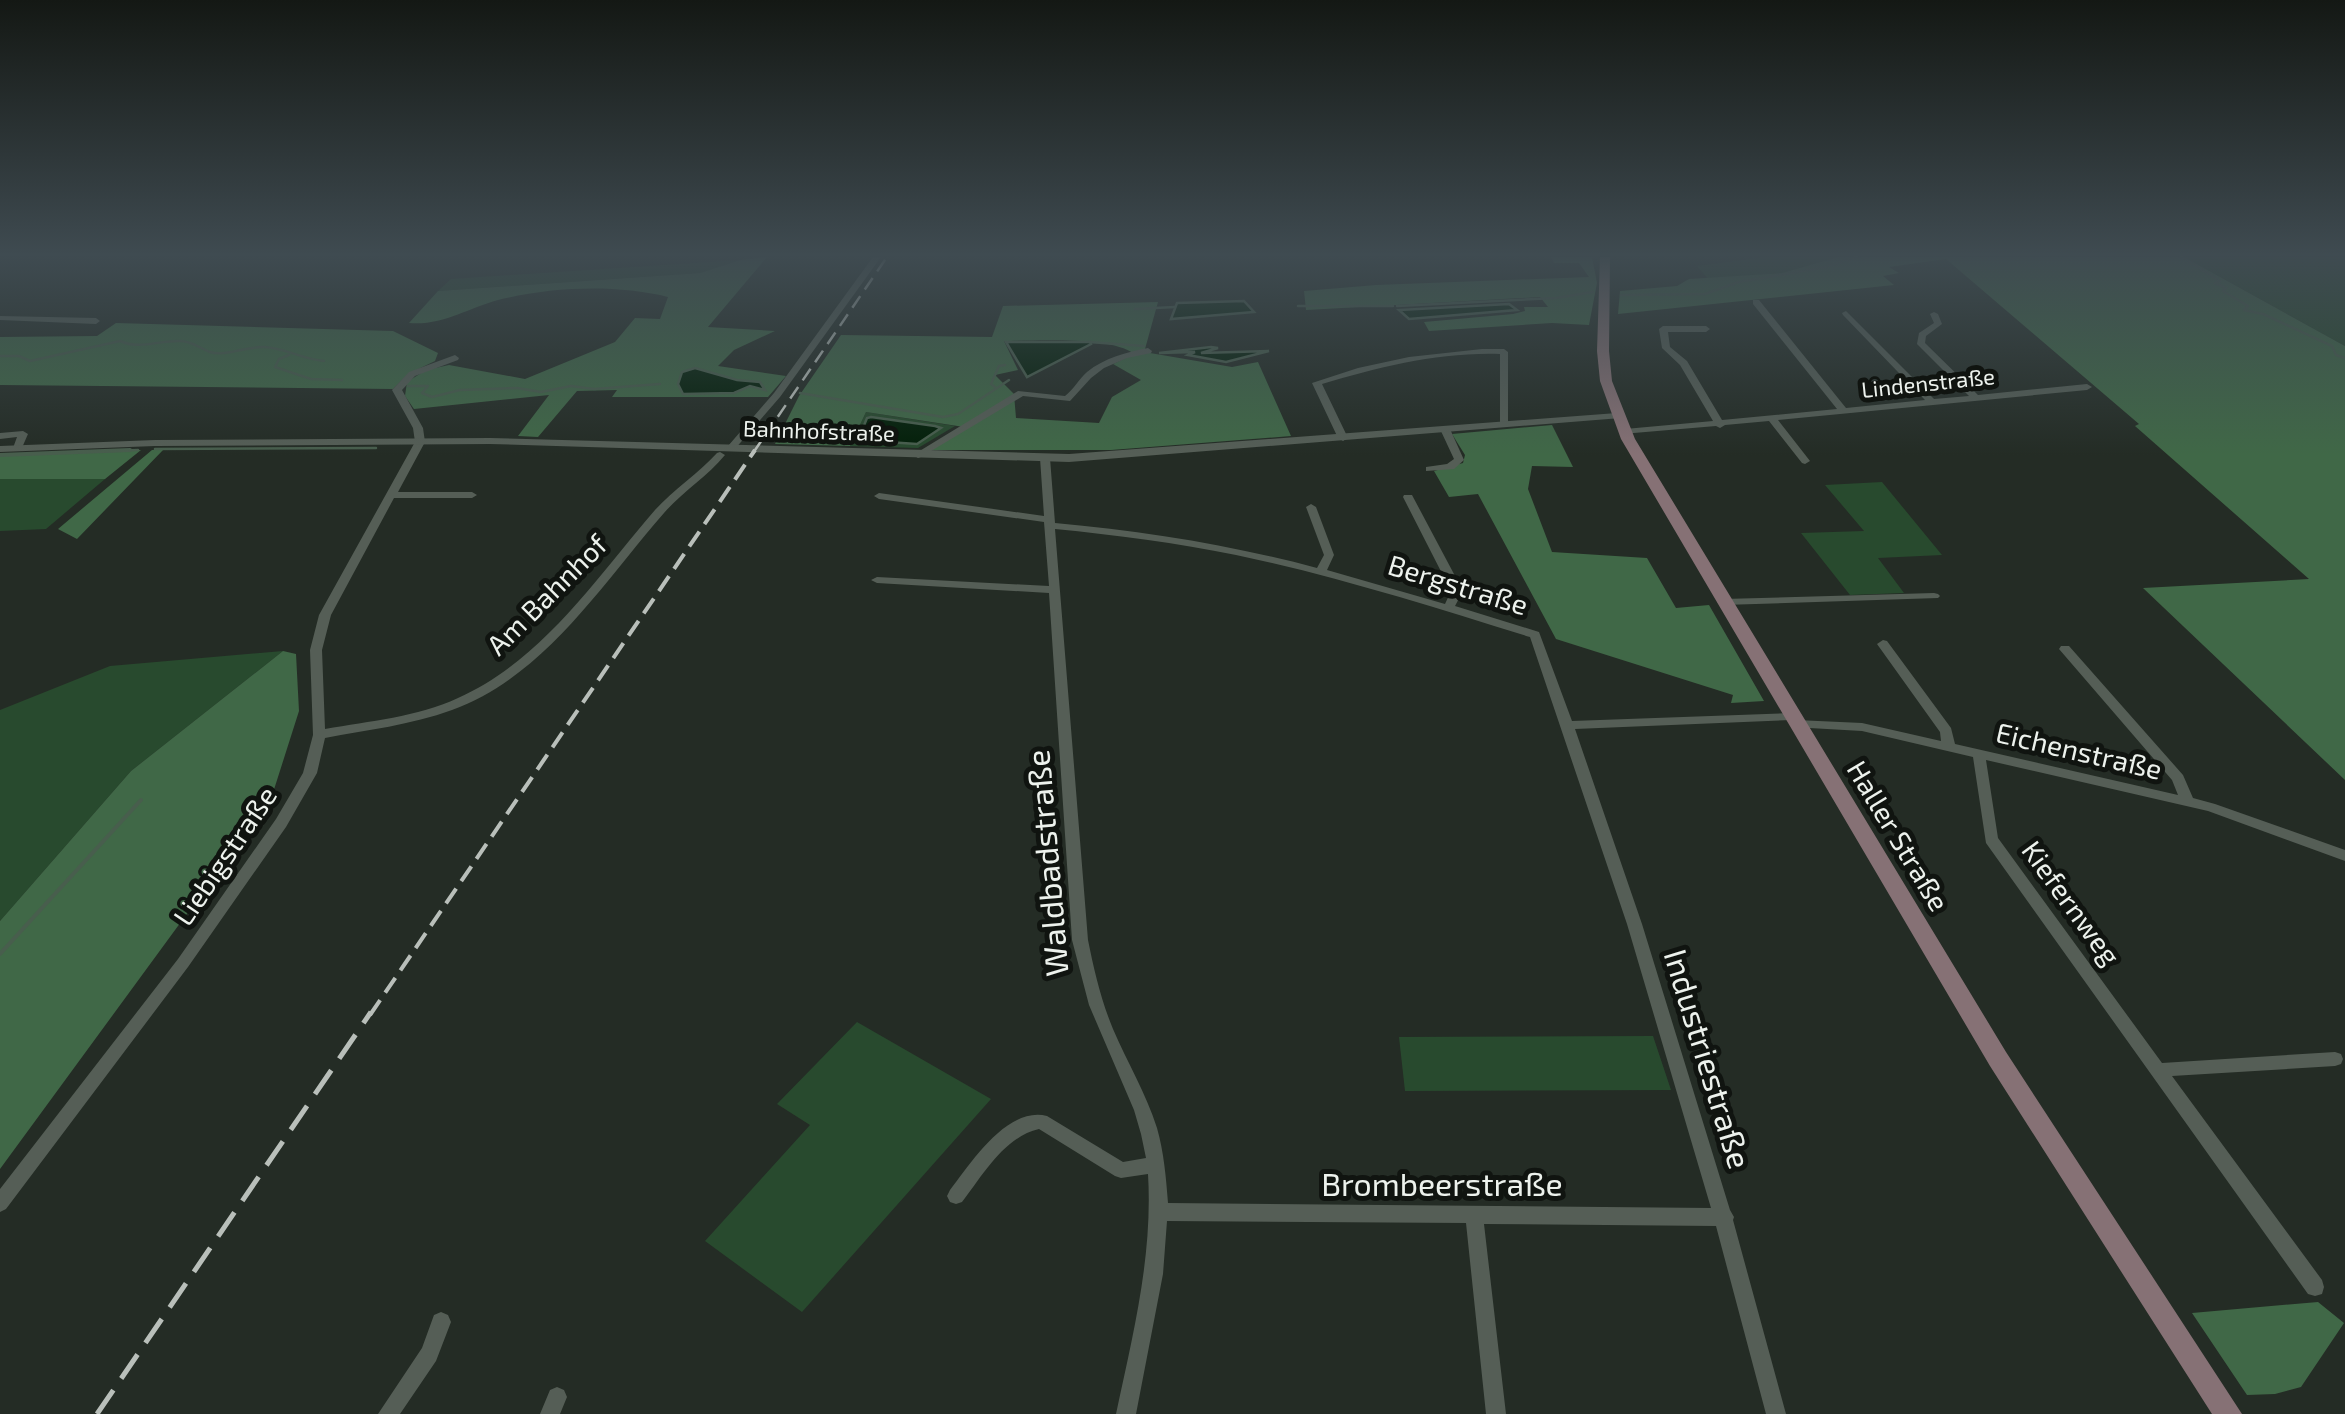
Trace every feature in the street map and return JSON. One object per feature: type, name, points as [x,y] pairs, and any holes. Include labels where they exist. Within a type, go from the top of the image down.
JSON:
[{"type":"main road","name":"Haller Straße","points":[[1603,323],[1602,350],[1624,432],[1998,1059],[2228,1414]]},
{"type":"street","name":"Am Bahnhof","points":[[319,735],[438,711],[469,698],[497,679],[552,633],[619,563],[670,499],[726,452],[780,392],[830,323]]},
{"type":"street","points":[[1773,323],[1845,412]]},
{"type":"street","points":[[1857,323],[1933,402]]},
{"type":"street","points":[[1938,323],[1922,335],[1921,344],[1976,398]]},
{"type":"street","points":[[1706,329],[1663,329],[1666,348],[1684,364],[1720,425]]},
{"type":"street","points":[[918,455],[1022,393],[1067,398],[1078,392],[1086,377],[1096,370],[1148,350]]},
{"type":"street","points":[[1343,438],[1317,384],[1352,372],[1476,352],[1504,352],[1505,424]]},
{"type":"street","points":[[420,442],[418,428],[397,390],[412,374],[454,358]]},
{"type":"street","name":"Lindenstraße","points":[[1624,432],[2088,387]]},
{"type":"street","name":"Bahnhofstraße","points":[[0,449],[420,442],[1045,458],[1617,416]]},
{"type":"street","points":[[1773,420],[1806,461]]},
{"type":"street","points":[[1430,469],[1450,467],[1459,460],[1445,429]]},
{"type":"street","points":[[0,436],[23,434],[18,448]]},
{"type":"street","name":"Liebigstraße","points":[[0,1203],[183,964],[281,823],[310,773],[319,735],[319,636],[325,615],[420,442]]},
{"type":"street","name":"Waldbadstraße","points":[[1045,458],[1080,940],[1090,990],[1112,1046],[1137,1093],[1157,1164],[1157,1257],[1126,1414]]},
{"type":"street","points":[[390,495],[472,495]]},
{"type":"street","name":"Bergstraße","points":[[879,496],[1208,546],[1321,571],[1536,635],[1568,725]]},
{"type":"street","points":[[1408,497],[1457,591],[1448,608]]},
{"type":"street","points":[[1311,507],[1330,555],[1321,571]]},
{"type":"street","points":[[877,580],[1056,590]]},
{"type":"street","points":[[1723,602],[1934,596]]},
{"type":"street","points":[[1883,644],[1946,731],[1949,747]]},
{"type":"street","points":[[2064,649],[2178,778],[2188,802]]},
{"type":"street","points":[[1568,725],[1793,720]]},
{"type":"street","name":"Eichenstraße","points":[[1793,720],[1850,725],[2188,802],[2228,812],[2345,856]]},
{"type":"street","name":"Industriestraße","points":[[1568,725],[1725,1217],[1776,1414]]},
{"type":"street","name":"Kiefernweg","points":[[1979,754],[1990,840],[2315,1287]]},
{"type":"street","points":[[2158,1070],[2335,1059]]},
{"type":"street","points":[[956,1196],[987,1156],[1017,1127],[1029,1122],[1041,1121],[1122,1170],[1157,1164]]},
{"type":"street","name":"Brombeerstraße","points":[[1158,1212],[1725,1217]]},
{"type":"street","points":[[1474,1215],[1496,1414]]},
{"type":"street","points":[[388,1414],[429,1354],[441,1322]]},
{"type":"shaded area","points":[[116,323],[393,331],[438,353],[435,361],[408,374],[393,389],[0,385],[0,337],[97,336]]},
{"type":"shaded area","points":[[631,323],[711,323],[708,327],[775,331],[734,350],[718,366],[786,376],[768,397],[612,397],[617,390],[577,391],[538,437],[518,436],[549,395],[414,409],[405,396],[407,382],[426,370],[449,365],[525,379],[615,342]]},
{"type":"shaded area","points":[[997,323],[1152,323],[1145,349],[1150,353],[1232,367],[1258,362],[1291,436],[1111,450],[933,450],[931,446],[964,427],[866,412],[850,446],[775,444],[799,396],[841,335],[992,337]],"holes":[[[1053,340],[1123,348],[1134,354],[1113,364],[1141,380],[1112,397],[1099,423],[1016,418],[1014,394],[995,375],[1018,370],[1004,341]]]},
{"type":"shaded area","points":[[1425,323],[1589,323],[1589,325],[1552,323],[1429,331]]},
{"type":"shaded area","points":[[2021,323],[2303,323],[2345,346],[2345,780],[2143,588],[2309,579],[2135,426],[2139,424]]},
{"type":"shaded area","points":[[2303,323],[2345,323],[2345,346]]},
{"type":"shaded area","points":[[1006,342],[1090,342],[1091,344],[1027,377]]},
{"type":"shaded area","points":[[1218,348],[1201,353],[1269,351],[1226,362],[1188,355],[1195,352],[1159,353]]},
{"type":"shaded area","points":[[695,368],[760,382],[765,390],[750,386],[734,393],[683,394],[678,384],[682,372]]},
{"type":"shaded area","points":[[866,412],[955,426],[918,448],[850,446]]},
{"type":"shaded area","points":[[871,417],[941,428],[917,444],[858,440]]},
{"type":"shaded area","points":[[1552,425],[1573,467],[1532,466],[1528,489],[1552,552],[1647,558],[1676,608],[1709,605],[1764,701],[1731,703],[1733,695],[1556,639],[1478,494],[1449,497],[1434,471],[1463,463],[1465,455],[1452,434]]},
{"type":"shaded area","points":[[164,449],[77,539],[58,529],[152,450]]},
{"type":"shaded area","points":[[141,450],[105,479],[0,479],[0,455]]},
{"type":"shaded area","points":[[0,479],[105,479],[46,529],[0,531]]},
{"type":"shaded area","points":[[1882,482],[1942,555],[1878,558],[1904,593],[1850,595],[1801,533],[1864,531],[1825,485]]},
{"type":"shaded area","points":[[283,651],[131,771],[0,921],[0,710],[110,666]]},
{"type":"shaded area","points":[[283,651],[296,654],[299,711],[271,799],[0,1169],[0,921],[131,771]]},
{"type":"shaded area","points":[[857,1022],[991,1099],[802,1312],[705,1241],[810,1125],[777,1104]]},
{"type":"shaded area","points":[[1653,1036],[1671,1090],[1405,1091],[1399,1037]]},
{"type":"shaded area","points":[[2318,1302],[2344,1323],[2301,1387],[2275,1394],[2247,1395],[2192,1313]]},
{"type":"waterway","points":[[2282,323],[2332,346],[2336,355],[2345,358]]},
{"type":"waterway","points":[[0,356],[19,356],[30,361],[120,341],[143,345],[181,341],[216,353],[264,347],[324,361]]},
{"type":"waterway","points":[[1089,342],[1144,346]]},
{"type":"waterway","points":[[289,355],[279,359],[275,367],[311,379],[342,380]]},
{"type":"waterway","points":[[995,387],[991,384],[999,366],[1005,365]]},
{"type":"waterway","points":[[800,393],[943,417],[958,414],[1009,380]]},
{"type":"waterway","points":[[408,386],[428,386],[422,393],[432,397],[460,390],[517,388],[541,392],[571,386],[594,389],[660,384]]},
{"type":"waterway","points":[[155,449],[376,448]]},
{"type":"waterway","points":[[0,455],[130,450]]},
{"type":"waterway","points":[[61,453],[138,450]]},
{"type":"waterway","points":[[0,954],[141,800]]},
{"type":"railway","points":[[753,453],[842,323]]},
{"type":"railway","points":[[370,1015],[755,450]]},
{"type":"railway","points":[[97,1414],[371,1012]]}]
